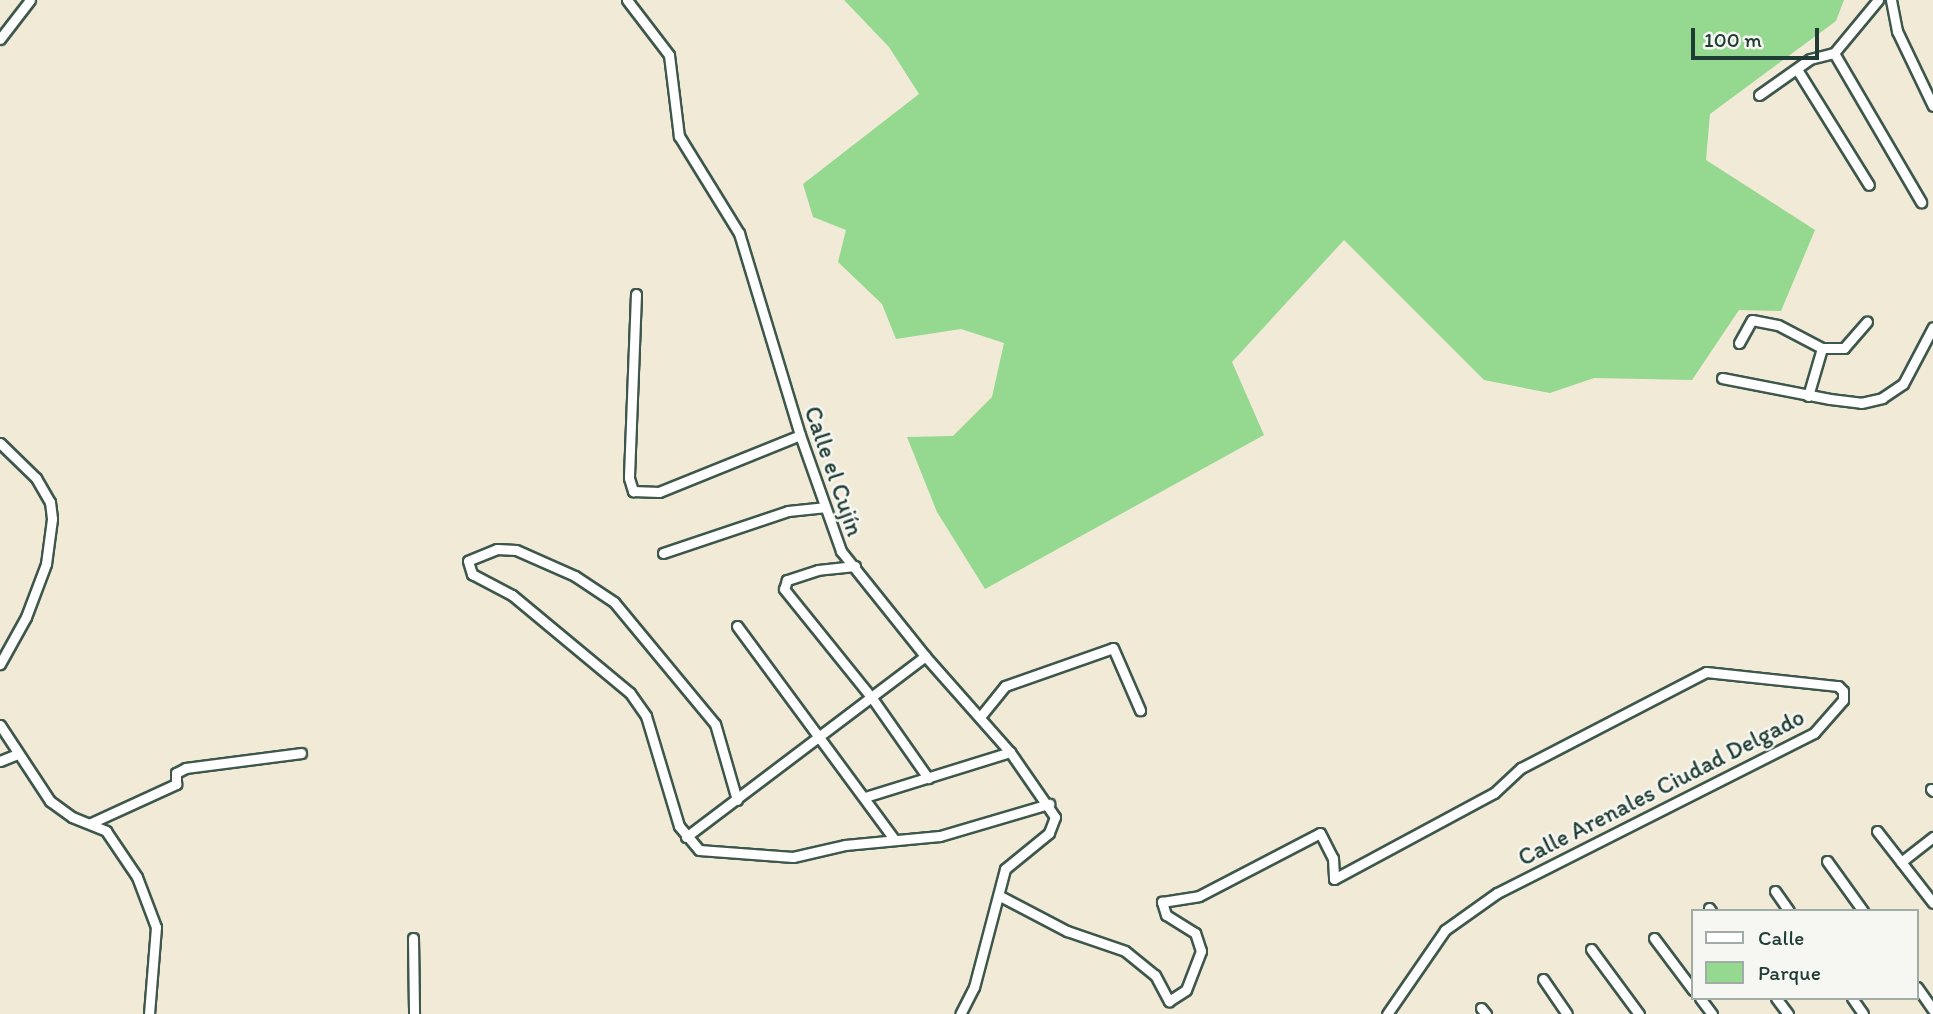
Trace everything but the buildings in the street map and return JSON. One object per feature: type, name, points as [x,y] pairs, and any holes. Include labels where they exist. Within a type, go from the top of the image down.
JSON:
[{"type":"street","name":"Calle el Cujín","points":[[627,0],[669,55],[678,136],[739,233],[800,435],[841,551],[925,656],[1010,751],[1049,804]]},
{"type":"street","points":[[1759,95],[1772,83],[1798,71],[1810,59],[1834,53],[1878,0]]},
{"type":"street","points":[[1891,0],[1897,31],[1933,106]]},
{"type":"street","points":[[0,39],[28,1]]},
{"type":"street","points":[[1834,53],[1922,202]]},
{"type":"street","points":[[1798,71],[1869,185]]},
{"type":"street","points":[[636,294],[629,478],[633,491],[659,492],[800,435]]},
{"type":"street","points":[[1739,343],[1752,320],[1778,325],[1822,348],[1844,348],[1867,322]]},
{"type":"street","points":[[1721,378],[1808,396],[1861,403],[1894,393],[1933,327]]},
{"type":"street","points":[[1808,396],[1822,348]]},
{"type":"street","points":[[0,443],[36,478],[50,502],[52,519],[46,564],[26,617],[0,664]]},
{"type":"street","points":[[663,553],[788,511],[824,507]]},
{"type":"street","points":[[737,800],[715,724],[614,602],[575,576],[516,550],[497,549],[468,561],[471,574],[512,595],[630,693],[646,716],[686,837],[699,850],[711,854],[793,857],[845,845],[973,829],[1049,804],[1055,817],[1052,829],[1007,866],[1000,896],[986,930],[974,987],[960,1014]]},
{"type":"street","points":[[855,566],[818,570],[782,583],[872,698],[928,778]]},
{"type":"street","points":[[737,626],[895,840]]},
{"type":"street","points":[[980,717],[1005,686],[1113,648],[1140,709]]},
{"type":"street","points":[[686,837],[925,656]]},
{"type":"street","name":"Calle Arenales Ciudad Delgado","points":[[1000,896],[1067,931],[1125,951],[1154,975],[1170,1001],[1186,990],[1200,951],[1195,933],[1166,915],[1162,902],[1199,896],[1320,833],[1333,858],[1334,879],[1494,793],[1521,768],[1706,672],[1838,686],[1843,691],[1843,700],[1814,733],[1497,893],[1445,930],[1387,1014]]},
{"type":"street","points":[[0,725],[50,801],[72,817],[106,831],[147,896],[156,927],[156,955],[149,1014]]},
{"type":"street","points":[[865,797],[1010,751]]},
{"type":"street","points":[[90,823],[176,784],[176,773],[186,768],[301,753]]},
{"type":"street","points":[[0,761],[17,754]]},
{"type":"street","points":[[1877,831],[1933,903]]},
{"type":"street","points":[[1901,862],[1933,838]]},
{"type":"street","points":[[1827,861],[1862,909]]},
{"type":"street","points":[[1774,891],[1788,909]]},
{"type":"street","points":[[413,938],[414,1014]]},
{"type":"street","points":[[1654,938],[1692,988]]},
{"type":"street","points":[[1591,949],[1639,1014]]},
{"type":"street","points":[[1543,979],[1567,1014]]},
{"type":"street","points":[[1919,991],[1933,1010]]},
{"type":"green space","points":[[844,0],[1844,0],[1836,21],[1710,114],[1706,160],[1815,230],[1781,311],[1739,310],[1692,380],[1594,378],[1550,393],[1484,380],[1344,240],[1232,362],[1264,435],[985,589],[937,512],[907,437],[953,436],[992,397],[1004,343],[961,329],[896,339],[882,304],[838,262],[846,230],[813,217],[803,184],[919,94],[889,47]]}]
